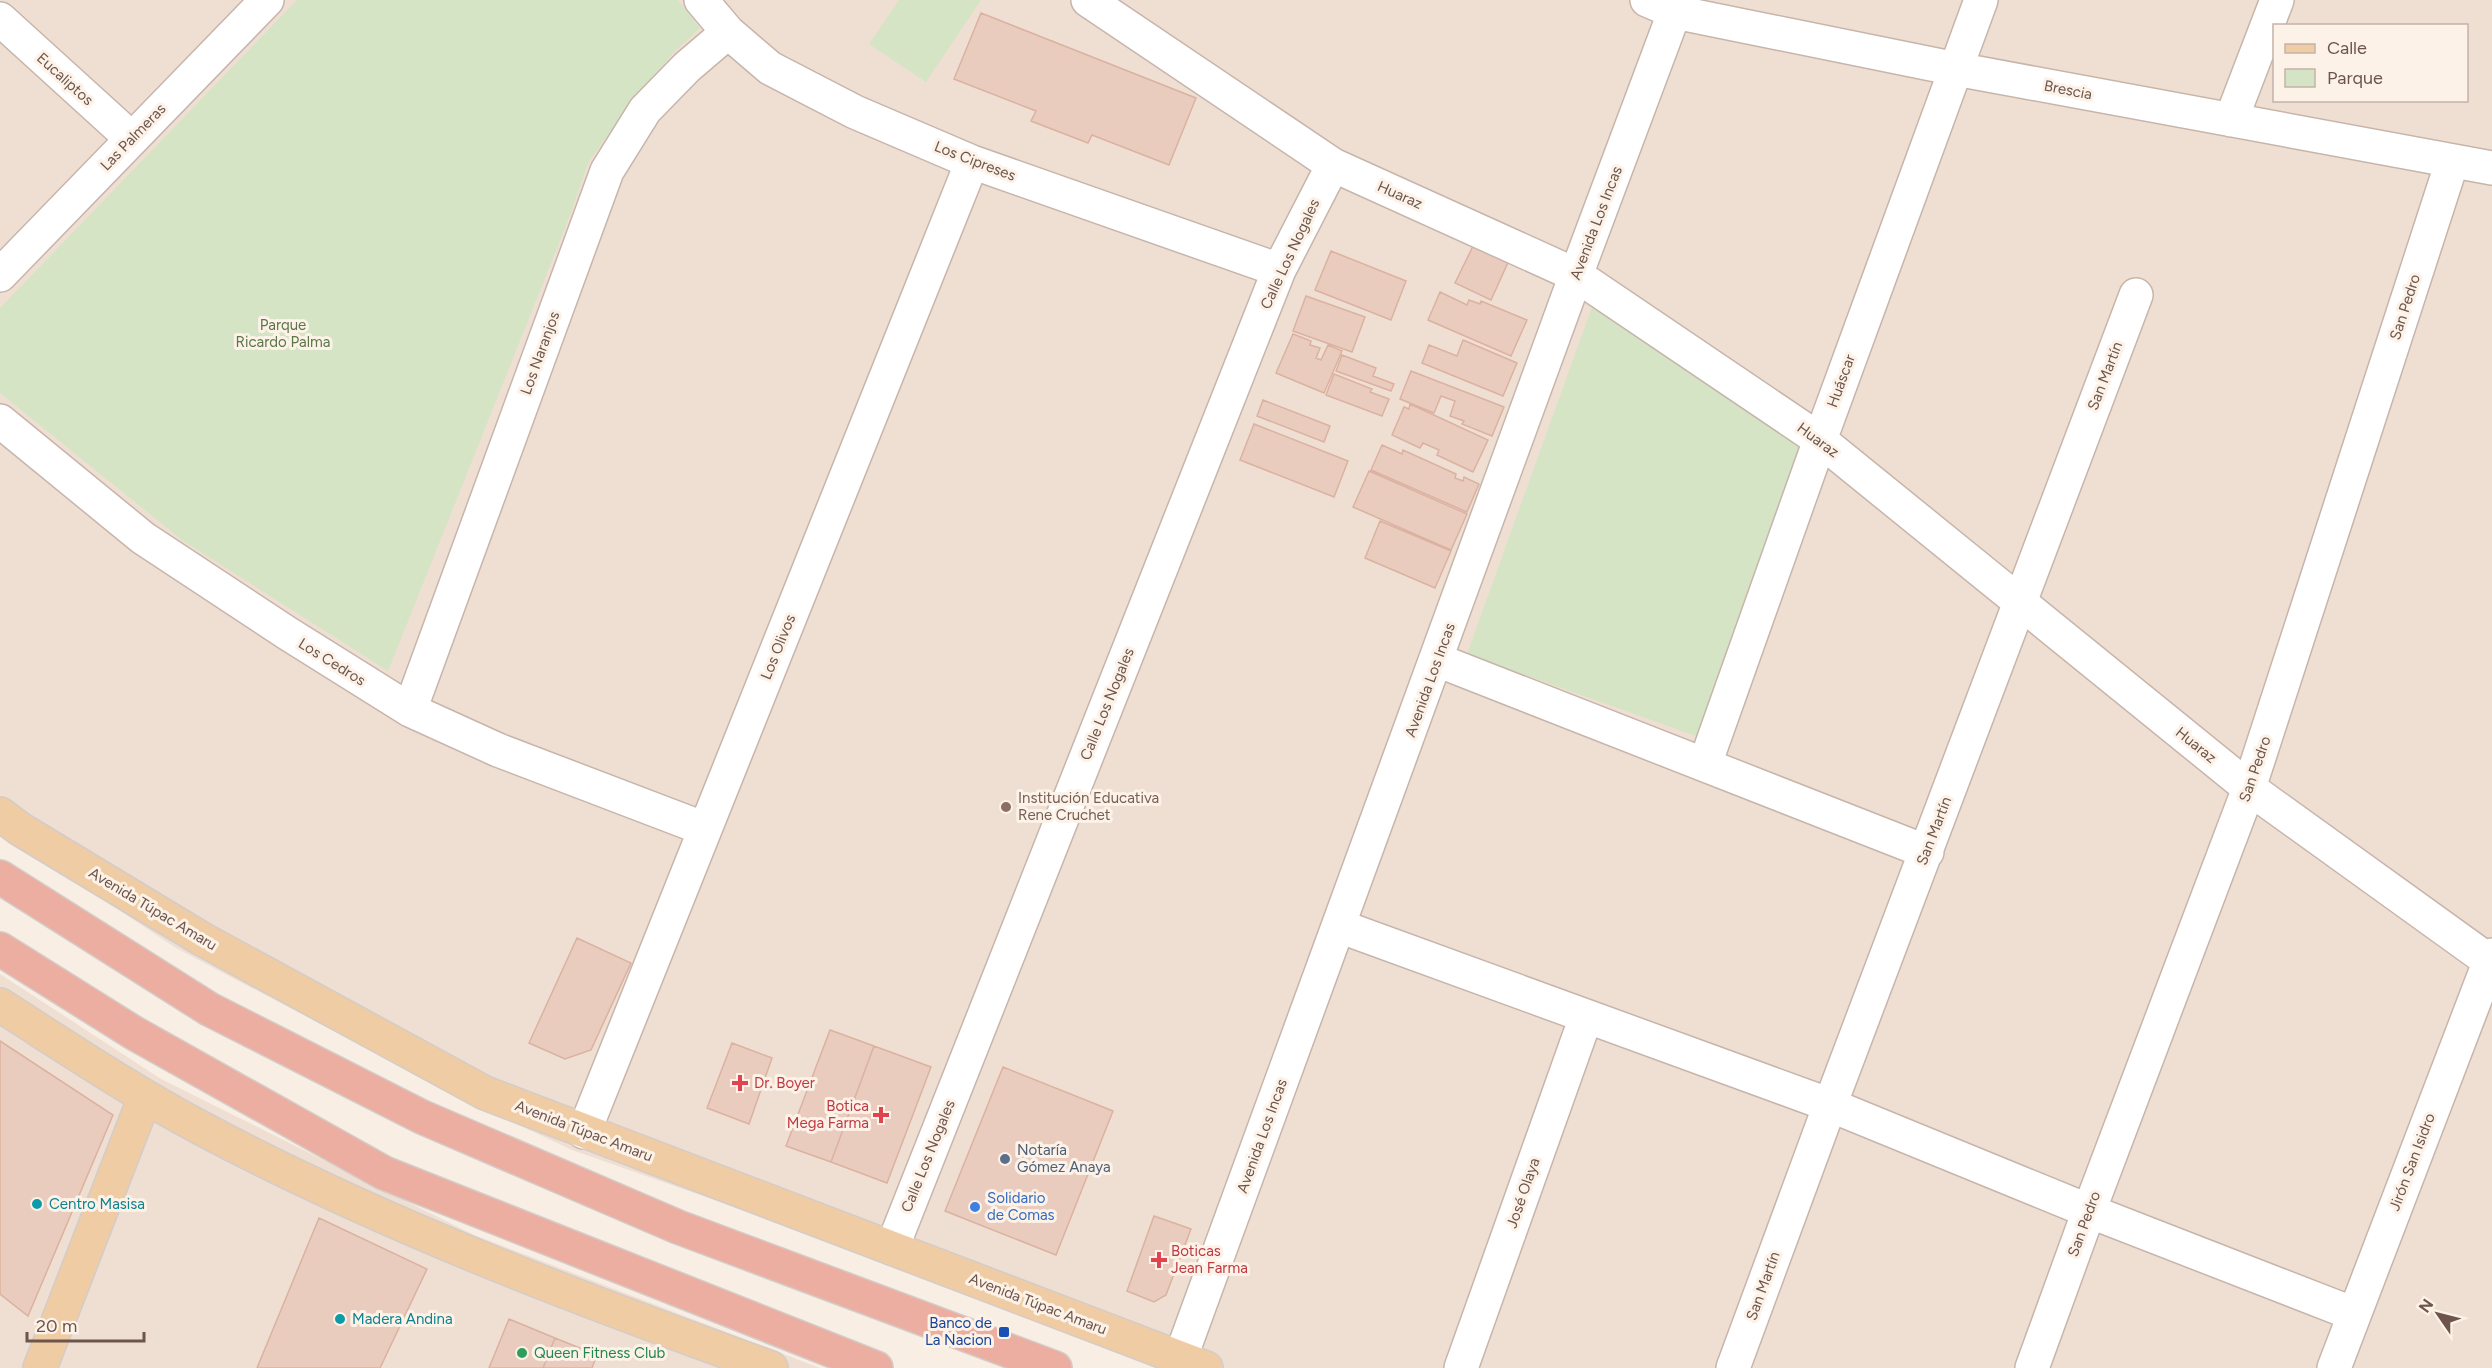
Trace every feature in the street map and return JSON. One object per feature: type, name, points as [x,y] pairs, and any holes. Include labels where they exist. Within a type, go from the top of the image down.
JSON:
[{"type":"highway","points":[[0,877],[209,1009],[422,1118],[678,1227],[1055,1368]]},
{"type":"highway","points":[[0,949],[134,1033],[384,1173],[876,1368]]},
{"type":"main road","name":"Avenida Túpac Amaru","points":[[0,814],[20,829],[202,939],[485,1093],[1193,1364]]},
{"type":"main road","points":[[0,1005],[145,1097],[202,1128],[380,1215],[595,1304],[771,1368]]},
{"type":"main road","points":[[40,1368],[145,1097]]},
{"type":"street","name":"Las Palmeras","points":[[0,275],[267,0]]},
{"type":"street","name":"Los Cipreses","points":[[701,0],[728,32],[770,68],[855,111],[972,162],[1279,270]]},
{"type":"street","name":"Huaraz","points":[[1088,0],[1333,165],[1576,274],[1820,440],[2249,788],[2491,960]]},
{"type":"street","name":"Huáscar","points":[[1705,764],[1820,440],[1981,0]]},
{"type":"street","points":[[2231,120],[2277,0]]},
{"type":"street","name":"Brescia","points":[[1667,4],[1956,69],[2492,168]]},
{"type":"street","name":"Avenida Los Incas","points":[[1193,1364],[1339,926],[1576,274],[1667,4]]},
{"type":"street","name":"Eucaliptos","points":[[0,20],[131,138]]},
{"type":"street","name":"Los Naranjos","points":[[410,710],[607,171],[645,110],[687,67],[728,32]]},
{"type":"street","name":"Los Olivos","points":[[584,1132],[972,162]]},
{"type":"street","name":"San Pedro","points":[[2032,1368],[2249,788],[2452,162]]},
{"type":"street","name":"Calle Los Nogales","points":[[892,1248],[1279,270],[1333,165]]},
{"type":"street","name":"San Martín","points":[[1733,1368],[2136,294]]},
{"type":"street","name":"Los Cedros","points":[[0,421],[143,538],[277,627],[410,710],[498,750],[705,830]]},
{"type":"street","points":[[1437,660],[1927,852]]},
{"type":"street","points":[[1339,926],[1830,1105],[2089,1211],[2354,1314]]},
{"type":"street","name":"Jirón San Isidro","points":[[2334,1368],[2491,960]]},
{"type":"street","name":"José Olaya","points":[[1461,1368],[1586,1017]]},
{"type":"shaded area","points":[[0,0],[2492,0],[2492,1368],[1175,1368],[953,1284],[572,1150],[455,1095],[176,948],[0,831]]},
{"type":"shaded area","points":[[0,974],[161,1079],[474,1235],[820,1368],[0,1368]]},
{"type":"green space","name":"Parque Ricardo Palma","points":[[297,0],[678,0],[700,28],[673,53],[635,98],[589,161],[567,223],[388,671],[182,540],[0,393],[0,308]]},
{"type":"green space","points":[[899,0],[981,0],[926,82],[869,44]]},
{"type":"green space","points":[[1596,296],[1809,437],[1707,740],[1467,654]]},
{"type":"building","points":[[981,13],[1196,98],[1169,165],[1092,135],[1088,143],[1031,121],[1036,111],[954,79]]},
{"type":"building","points":[[1475,242],[1510,258],[1491,300],[1455,283]]},
{"type":"building","points":[[1331,251],[1406,281],[1391,320],[1315,290]]},
{"type":"building","points":[[1440,292],[1467,305],[1469,300],[1480,304],[1481,301],[1527,320],[1511,356],[1428,320]]},
{"type":"building","points":[[1306,296],[1365,317],[1352,352],[1293,331]]},
{"type":"building","points":[[1293,334],[1311,341],[1310,345],[1320,348],[1316,358],[1321,360],[1328,345],[1342,351],[1324,393],[1276,373]]},
{"type":"building","points":[[1463,340],[1517,363],[1503,396],[1422,363],[1429,345],[1457,356]]},
{"type":"building","points":[[1342,355],[1376,368],[1373,376],[1394,384],[1391,391],[1336,371]]},
{"type":"building","points":[[1411,371],[1504,407],[1492,436],[1462,424],[1464,421],[1450,416],[1455,401],[1441,396],[1434,413],[1400,399]]},
{"type":"building","points":[[1334,374],[1372,389],[1370,392],[1389,399],[1382,416],[1326,395]]},
{"type":"building","points":[[1263,400],[1330,426],[1324,442],[1257,416]]},
{"type":"building","points":[[1410,404],[1488,440],[1473,472],[1437,455],[1439,450],[1423,443],[1420,448],[1392,435],[1404,407],[1409,409]]},
{"type":"building","points":[[1254,424],[1348,461],[1334,497],[1240,460]]},
{"type":"building","points":[[1382,445],[1402,454],[1403,450],[1456,474],[1455,478],[1463,481],[1464,477],[1479,484],[1467,512],[1371,470]]},
{"type":"building","points":[[1369,471],[1467,514],[1451,550],[1353,507]]},
{"type":"building","points":[[1380,521],[1451,551],[1435,588],[1365,558]]},
{"type":"building","points":[[577,938],[631,963],[591,1050],[565,1059],[529,1043]]},
{"type":"building","points":[[830,1030],[874,1046],[831,1162],[786,1146]]},
{"type":"building","name":"Centro Masisa","points":[[0,1041],[113,1115],[28,1316],[0,1294]]},
{"type":"building","name":"Dr. Boyer","points":[[732,1043],[772,1058],[749,1124],[707,1108]]},
{"type":"building","name":"Botica Mega Farma","points":[[874,1046],[931,1067],[887,1183],[831,1162]]},
{"type":"building","points":[[1003,1067],[1113,1111],[1056,1255],[945,1211]]},
{"type":"building","name":"Boticas Jean Farma","points":[[1154,1216],[1191,1229],[1166,1295],[1154,1302],[1127,1291]]},
{"type":"building","name":"Madera Andina","points":[[319,1218],[427,1269],[380,1368],[257,1368]]},
{"type":"building","name":"Queen Fitness Club","points":[[509,1319],[555,1338],[543,1368],[489,1368]]},
{"type":"building","points":[[555,1338],[597,1355],[592,1368],[543,1368]]},
{"type":"place","name":"Institución Educativa Rene Cruchet","points":[[1006,807]]},
{"type":"place","name":"Dr. Boyer","points":[[740,1083]]},
{"type":"place","name":"Botica Mega Farma","points":[[881,1115]]},
{"type":"place","name":"Notaría Gómez Anaya","points":[[1005,1159]]},
{"type":"place","name":"Centro Masisa","points":[[37,1204]]},
{"type":"place","name":"Solidario de Comas","points":[[975,1207]]},
{"type":"place","name":"Boticas Jean Farma","points":[[1159,1260]]},
{"type":"place","name":"Madera Andina","points":[[340,1319]]},
{"type":"place","name":"Banco de La Nacion","points":[[1004,1332]]},
{"type":"place","name":"Queen Fitness Club","points":[[522,1353]]}]
